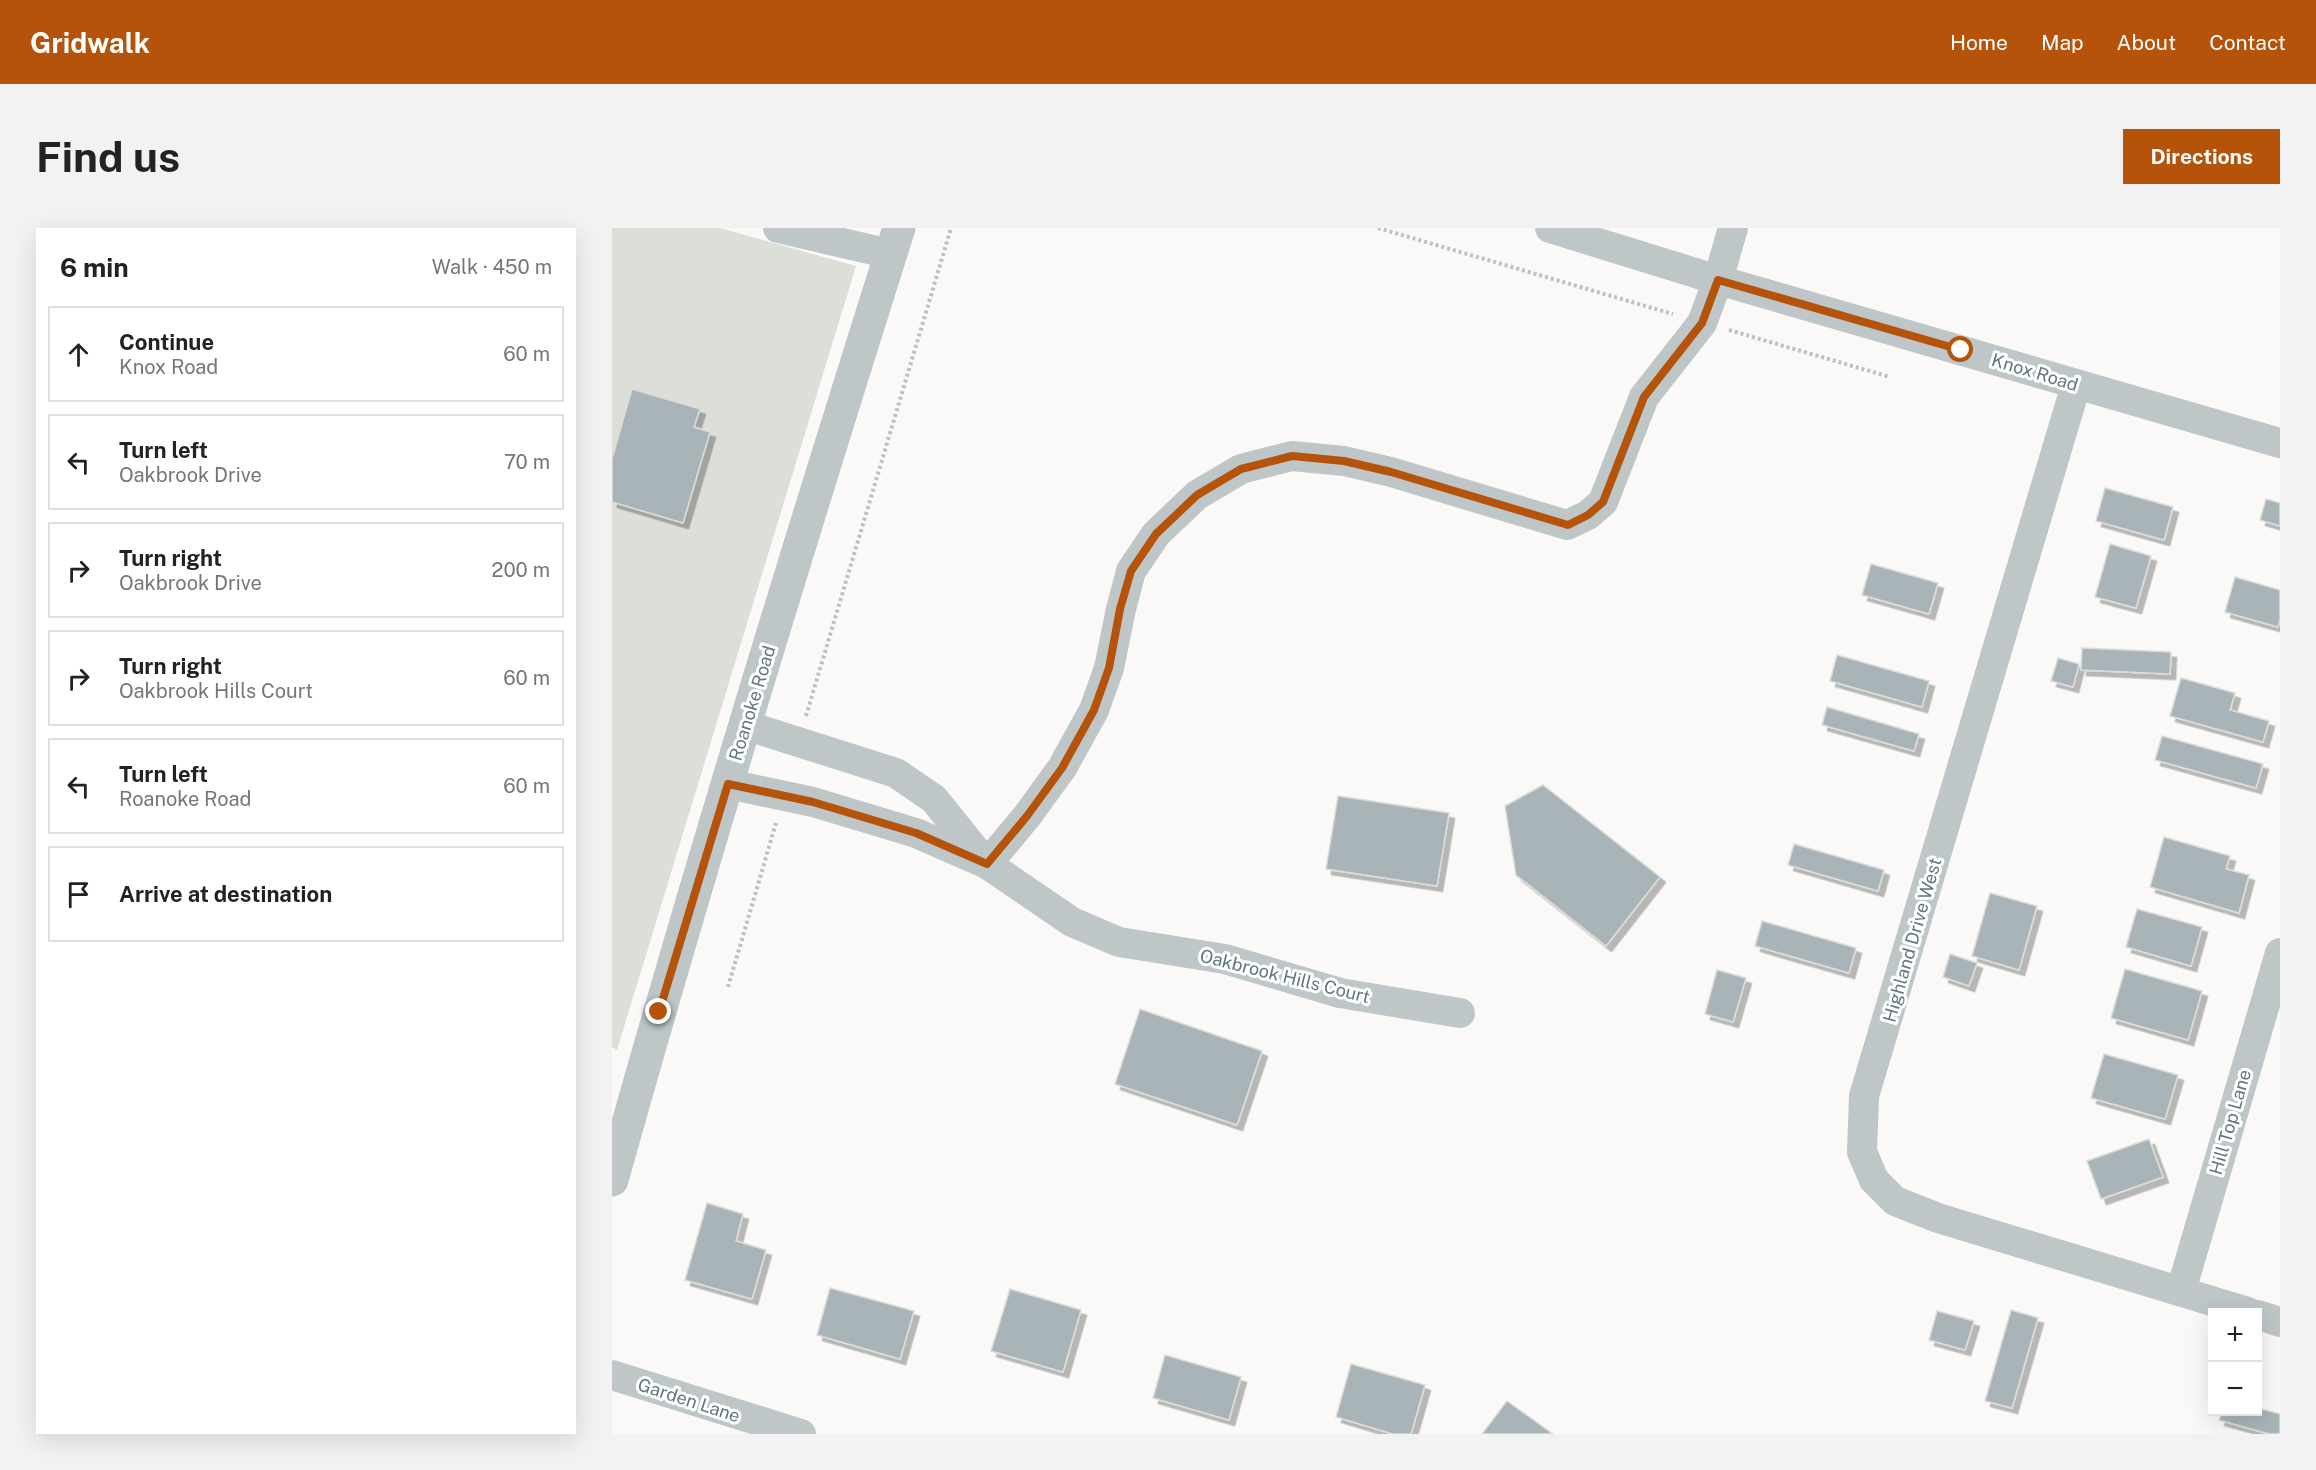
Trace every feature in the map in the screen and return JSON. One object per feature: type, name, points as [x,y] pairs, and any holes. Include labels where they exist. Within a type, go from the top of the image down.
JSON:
[{"type":"street","points":[[778,228],[894,241]]},
{"type":"street","name":"Knox Road","points":[[1550,228],[1718,280],[2280,443]]},
{"type":"street","points":[[987,864],[1027,816],[1062,768],[1094,710],[1109,668],[1120,609],[1131,571],[1156,534],[1197,495],[1241,469],[1292,456],[1333,460],[1391,472],[1568,525],[1588,515],[1603,502],[1644,397],[1702,323],[1718,280],[1733,228]]},
{"type":"street","name":"Roanoke Road","points":[[612,1180],[659,1012],[745,725],[894,241]]},
{"type":"street","name":"Highland Drive West","points":[[2076,385],[1864,1096],[1862,1152],[1874,1180],[1895,1201],[1938,1218],[2235,1308]]},
{"type":"street","name":"Oakbrook Hills Court","points":[[745,725],[896,773],[934,799],[987,864]]},
{"type":"street","name":"Oakbrook Hills Court","points":[[728,784],[813,802],[916,833],[987,864],[1072,922],[1119,942],[1225,959],[1340,993],[1460,1013]]},
{"type":"street","name":"Hill Top Lane","points":[[2181,1292],[2280,953]]},
{"type":"street","points":[[2262,1316],[2280,1322]]},
{"type":"street","name":"Garden Lane","points":[[612,1375],[801,1434]]},
{"type":"path","points":[[804,720],[951,228]]},
{"type":"path","points":[[1378,228],[1890,377]]},
{"type":"path","points":[[728,987],[778,818]]},
{"type":"shaded area","points":[[612,228],[720,228],[856,266],[617,1050],[612,1047]]},
{"type":"building","points":[[632,389],[700,409],[694,427],[710,432],[683,523],[612,502],[612,459]]},
{"type":"building","points":[[2105,488],[2173,507],[2164,540],[2096,521]]},
{"type":"building","points":[[2266,499],[2280,503],[2280,526],[2260,520]]},
{"type":"building","points":[[2110,544],[2151,556],[2136,608],[2095,597]]},
{"type":"building","points":[[1871,564],[1938,583],[1929,614],[1862,595]]},
{"type":"building","points":[[2235,577],[2280,590],[2278,627],[2225,612]]},
{"type":"building","points":[[2082,648],[2171,652],[2170,674],[2081,670]]},
{"type":"building","points":[[1837,655],[1929,681],[1922,707],[1830,681]]},
{"type":"building","points":[[2058,658],[2079,664],[2073,687],[2051,681]]},
{"type":"building","points":[[2181,678],[2235,693],[2230,710],[2269,721],[2263,742],[2170,716]]},
{"type":"building","points":[[1827,707],[1919,734],[1914,751],[1822,725]]},
{"type":"building","points":[[2162,736],[2263,764],[2256,788],[2155,760]]},
{"type":"building","points":[[1543,785],[1660,877],[1606,946],[1516,875],[1505,806]]},
{"type":"building","points":[[1338,796],[1449,813],[1437,886],[1326,869]]},
{"type":"building","points":[[2164,837],[2230,856],[2226,869],[2249,875],[2239,913],[2150,887]]},
{"type":"building","points":[[1794,844],[1884,870],[1878,891],[1788,865]]},
{"type":"building","points":[[1990,893],[2037,906],[2019,970],[1972,956]]},
{"type":"building","points":[[2137,909],[2202,927],[2191,966],[2126,947]]},
{"type":"building","points":[[1762,921],[1856,948],[1849,973],[1755,946]]},
{"type":"building","points":[[1950,954],[1977,963],[1969,986],[1943,977]]},
{"type":"building","points":[[2125,969],[2202,991],[2188,1040],[2111,1018]]},
{"type":"building","points":[[1717,970],[1746,978],[1733,1022],[1705,1014]]},
{"type":"building","points":[[1140,1009],[1262,1051],[1237,1125],[1115,1084]]},
{"type":"building","points":[[2104,1054],[2178,1075],[2165,1119],[2091,1098]]},
{"type":"building","points":[[2149,1139],[2163,1177],[2101,1199],[2087,1161]]},
{"type":"building","points":[[707,1203],[743,1214],[736,1241],[766,1250],[752,1299],[685,1280]]},
{"type":"building","points":[[830,1288],[914,1311],[900,1359],[817,1335]]},
{"type":"building","points":[[1010,1289],[1081,1310],[1063,1372],[991,1351]]},
{"type":"building","points":[[2011,1310],[2038,1318],[2012,1408],[1985,1401]]},
{"type":"building","points":[[1937,1311],[1974,1321],[1965,1350],[1929,1340]]},
{"type":"building","points":[[1165,1355],[1241,1377],[1229,1420],[1153,1398]]},
{"type":"building","points":[[1351,1364],[1425,1385],[1411,1434],[1393,1434],[1336,1417]]},
{"type":"building","points":[[1507,1401],[1553,1434],[1482,1434]]},
{"type":"building","points":[[2262,1409],[2280,1414],[2280,1434],[2269,1434],[2219,1420],[2220,1416],[2262,1416]]},
{"type":"route","points":[[659,1012],[728,784],[813,802],[916,833],[987,864],[1027,816],[1062,768],[1094,710],[1109,668],[1120,609],[1131,571],[1156,534],[1197,495],[1241,469],[1292,456],[1344,461],[1391,472],[1545,520],[1568,525],[1588,515],[1603,502],[1644,397],[1702,323],[1718,280],[1961,350]]}]
